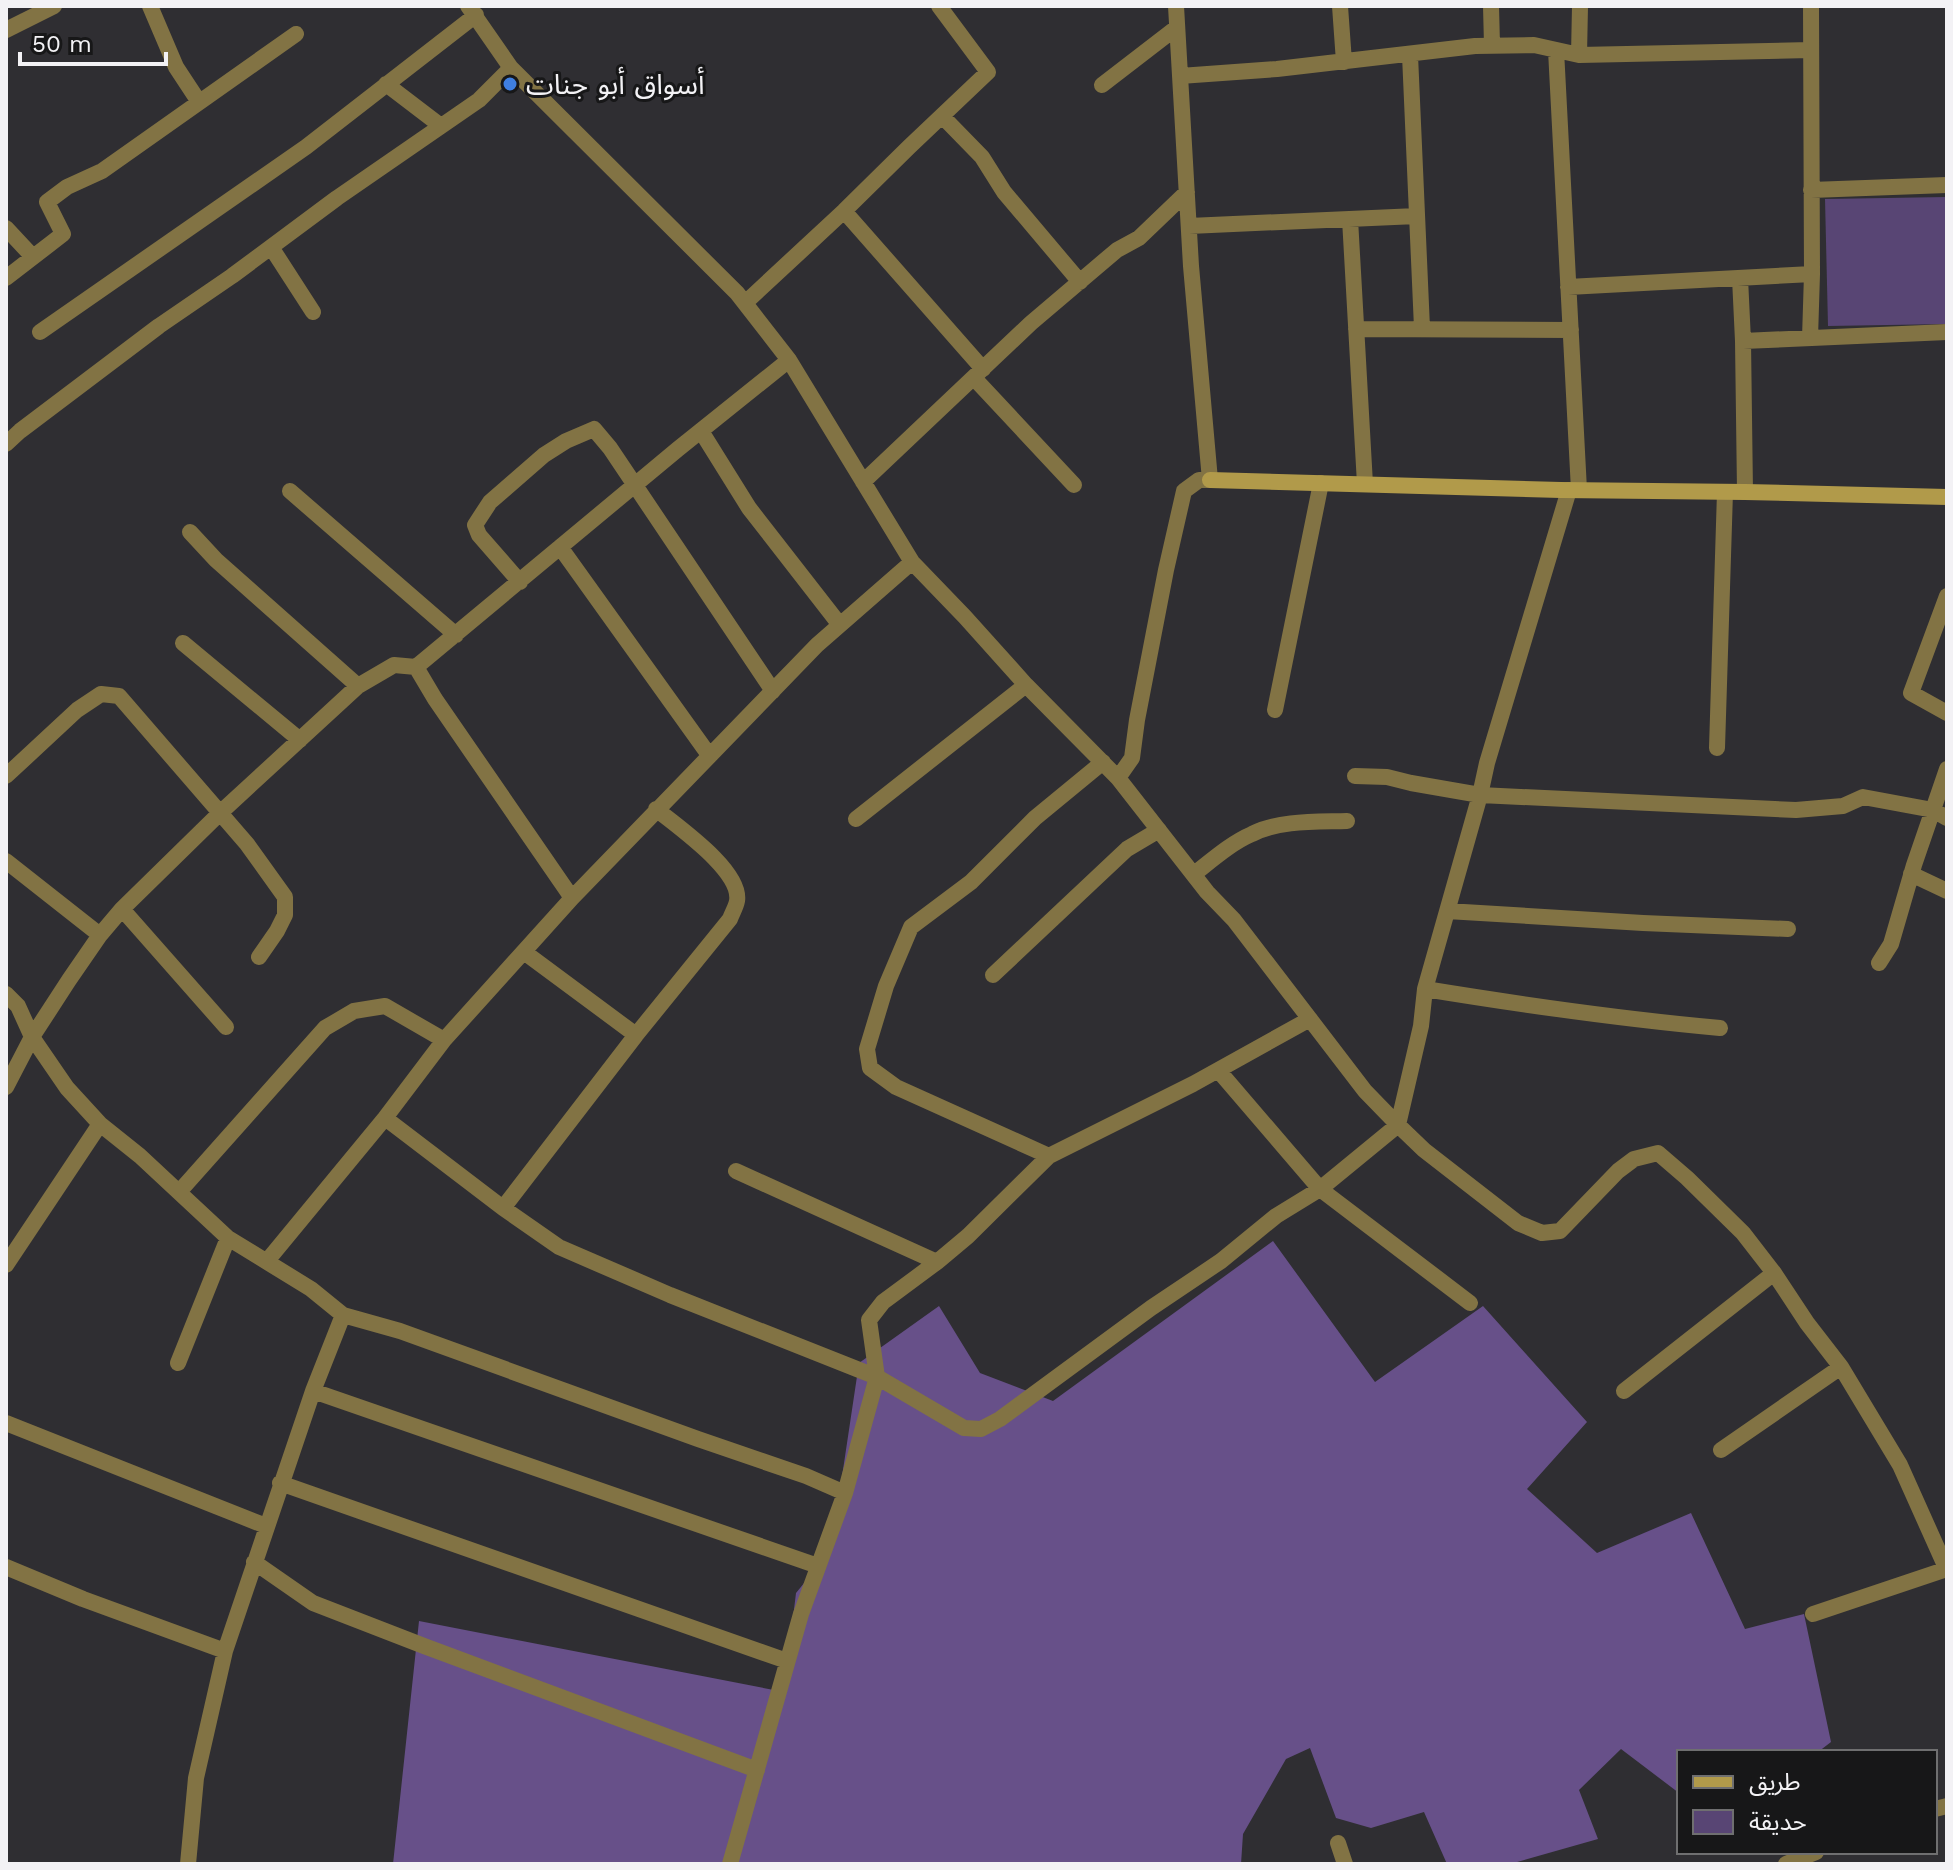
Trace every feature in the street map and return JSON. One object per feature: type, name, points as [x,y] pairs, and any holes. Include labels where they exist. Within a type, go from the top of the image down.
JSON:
[{"type":"street","points":[[6,30],[54,6]]},
{"type":"street","points":[[150,6],[176,67],[199,102]]},
{"type":"street","points":[[745,303],[988,72],[939,6]]},
{"type":"street","points":[[1176,6],[1189,226],[1210,480]]},
{"type":"street","points":[[1340,6],[1344,62]]},
{"type":"street","points":[[1491,6],[1492,45]]},
{"type":"street","points":[[1579,55],[1580,6]]},
{"type":"street","points":[[1810,338],[1811,6]]},
{"type":"street","points":[[40,332],[306,147],[472,10],[511,68],[745,303],[789,360],[912,562],[1118,778],[1234,920],[1365,1091],[1398,1125],[1424,1150],[1518,1223],[1542,1233],[1560,1231],[1618,1171],[1634,1159],[1658,1153],[1743,1233],[1841,1367],[1900,1465],[1947,1570],[1813,1614]]},
{"type":"street","points":[[1102,85],[1176,28]]},
{"type":"street","points":[[6,278],[63,234],[47,202],[67,187],[102,171],[296,34]]},
{"type":"street","points":[[1180,76],[1492,45],[1534,45],[1579,55],[1810,50]]},
{"type":"street","points":[[385,1118],[559,1247],[670,1295],[877,1377],[964,1428],[981,1429],[1000,1419],[1151,1308],[1221,1261],[1276,1216],[1320,1189],[1398,1125],[1421,1026],[1425,989],[1487,763],[1574,490],[1571,330],[1556,50]]},
{"type":"street","points":[[1410,55],[1422,328]]},
{"type":"street","points":[[6,444],[159,326],[479,100],[511,68]]},
{"type":"street","points":[[386,84],[441,126]]},
{"type":"street","points":[[942,116],[982,157],[1004,192],[1080,282]]},
{"type":"street","points":[[1811,190],[1947,185]]},
{"type":"street","points":[[863,482],[1031,323],[1117,250],[1139,238],[1187,192]]},
{"type":"street","points":[[844,211],[1074,485]]},
{"type":"street","points":[[1189,226],[1417,216]]},
{"type":"street","points":[[1350,219],[1365,484]]},
{"type":"street","points":[[6,228],[33,257]]},
{"type":"street","points":[[271,247],[313,312]]},
{"type":"street","points":[[1568,287],[1812,274]]},
{"type":"street","points":[[1740,278],[1745,492]]},
{"type":"street","points":[[1356,329],[1571,330]]},
{"type":"street","points":[[1743,341],[1947,332]]},
{"type":"street","points":[[6,1087],[32,1037],[100,935],[122,909],[220,813],[358,686],[394,665],[416,667],[789,360]]},
{"type":"street","points":[[520,582],[479,535],[475,525],[490,502],[544,455],[594,429],[610,448],[773,691]]},
{"type":"street","points":[[701,431],[749,508],[840,625]]},
{"type":"street","points":[[1118,778],[1132,758],[1166,570],[1184,491],[1199,480],[1947,497]]},
{"type":"street","points":[[1275,710],[1321,483]]},
{"type":"street","points":[[290,491],[456,635]]},
{"type":"street","points":[[1717,748],[1725,492]]},
{"type":"street","points":[[190,532],[216,560],[358,686]]},
{"type":"street","points":[[560,547],[709,755]]},
{"type":"street","points":[[267,1261],[385,1118],[444,1040],[572,898],[817,645],[912,562]]},
{"type":"street","points":[[1947,596],[1911,693],[1947,713]]},
{"type":"street","points":[[183,643],[300,740]]},
{"type":"street","points":[[416,667],[572,898]]},
{"type":"street","points":[[856,819],[1026,685]]},
{"type":"street","points":[[6,776],[77,710],[101,694],[119,696],[220,813],[285,897],[285,915],[259,957]]},
{"type":"street","points":[[1049,1156],[896,1087],[870,1068],[867,1049],[886,986],[911,927],[971,882],[1035,818],[1103,762]]},
{"type":"street","points":[[1879,963],[1891,944],[1911,874],[1940,814],[1947,769]]},
{"type":"street","points":[[1355,776],[1387,777],[1480,795],[1796,810],[1843,806],[1863,797],[1940,814]]},
{"type":"street","points":[[503,1208],[730,919],[738,899],[733,879],[704,847],[656,809]]},
{"type":"street","points":[[1194,874],[1251,834],[1269,827],[1347,821]]},
{"type":"street","points":[[993,975],[1127,849],[1159,830]]},
{"type":"street","points":[[6,861],[100,935]]},
{"type":"street","points":[[1911,874],[1947,891]]},
{"type":"street","points":[[122,909],[226,1027]]},
{"type":"street","points":[[1447,911],[1788,929]]},
{"type":"street","points":[[524,952],[636,1035]]},
{"type":"street","points":[[1425,989],[1540,1008],[1720,1028]]},
{"type":"street","points":[[6,994],[18,1006],[32,1037],[67,1088],[100,1124],[140,1156],[228,1238],[311,1289],[343,1315],[481,1359],[806,1476],[845,1493]]},
{"type":"street","points":[[179,1192],[325,1028],[354,1011],[385,1006],[444,1040]]},
{"type":"street","points":[[730,1864],[801,1614],[845,1493],[877,1377],[869,1320],[883,1302],[968,1236],[1049,1156],[1193,1084],[1310,1019]]},
{"type":"street","points":[[1218,1070],[1320,1189],[1470,1303]]},
{"type":"street","points":[[6,1265],[100,1124]]},
{"type":"street","points":[[736,1171],[937,1262]]},
{"type":"street","points":[[178,1363],[228,1238]]},
{"type":"street","points":[[1624,1391],[1774,1273]]},
{"type":"street","points":[[188,1864],[196,1778],[225,1651],[280,1483],[343,1315]]},
{"type":"street","points":[[1721,1450],[1841,1367]]},
{"type":"street","points":[[313,1391],[818,1566]]},
{"type":"street","points":[[6,1423],[266,1526]]},
{"type":"street","points":[[280,1483],[787,1661]]},
{"type":"street","points":[[254,1562],[313,1603],[757,1770]]},
{"type":"street","points":[[6,1567],[225,1651]]},
{"type":"street","points":[[1338,1843],[1345,1864]]},
{"type":"street","points":[[1786,1864],[1811,1854]]},
{"type":"green space","points":[[1947,197],[1947,324],[1828,326],[1825,199]]},
{"type":"shaded area","points":[[1273,1241],[1375,1382],[1483,1306],[1587,1422],[1527,1489],[1597,1553],[1691,1513],[1745,1629],[1804,1614],[1831,1742],[1821,1750],[1677,1750],[1677,1791],[1621,1749],[1579,1790],[1598,1839],[1510,1864],[1447,1864],[1424,1812],[1371,1828],[1336,1818],[1310,1748],[1286,1759],[1243,1834],[1241,1864],[393,1864],[419,1621],[784,1692],[796,1593],[831,1550],[859,1363],[939,1306],[980,1373],[1053,1401]]},
{"type":"place","name":"أسواق أبو جنات","points":[[510,84]]}]
